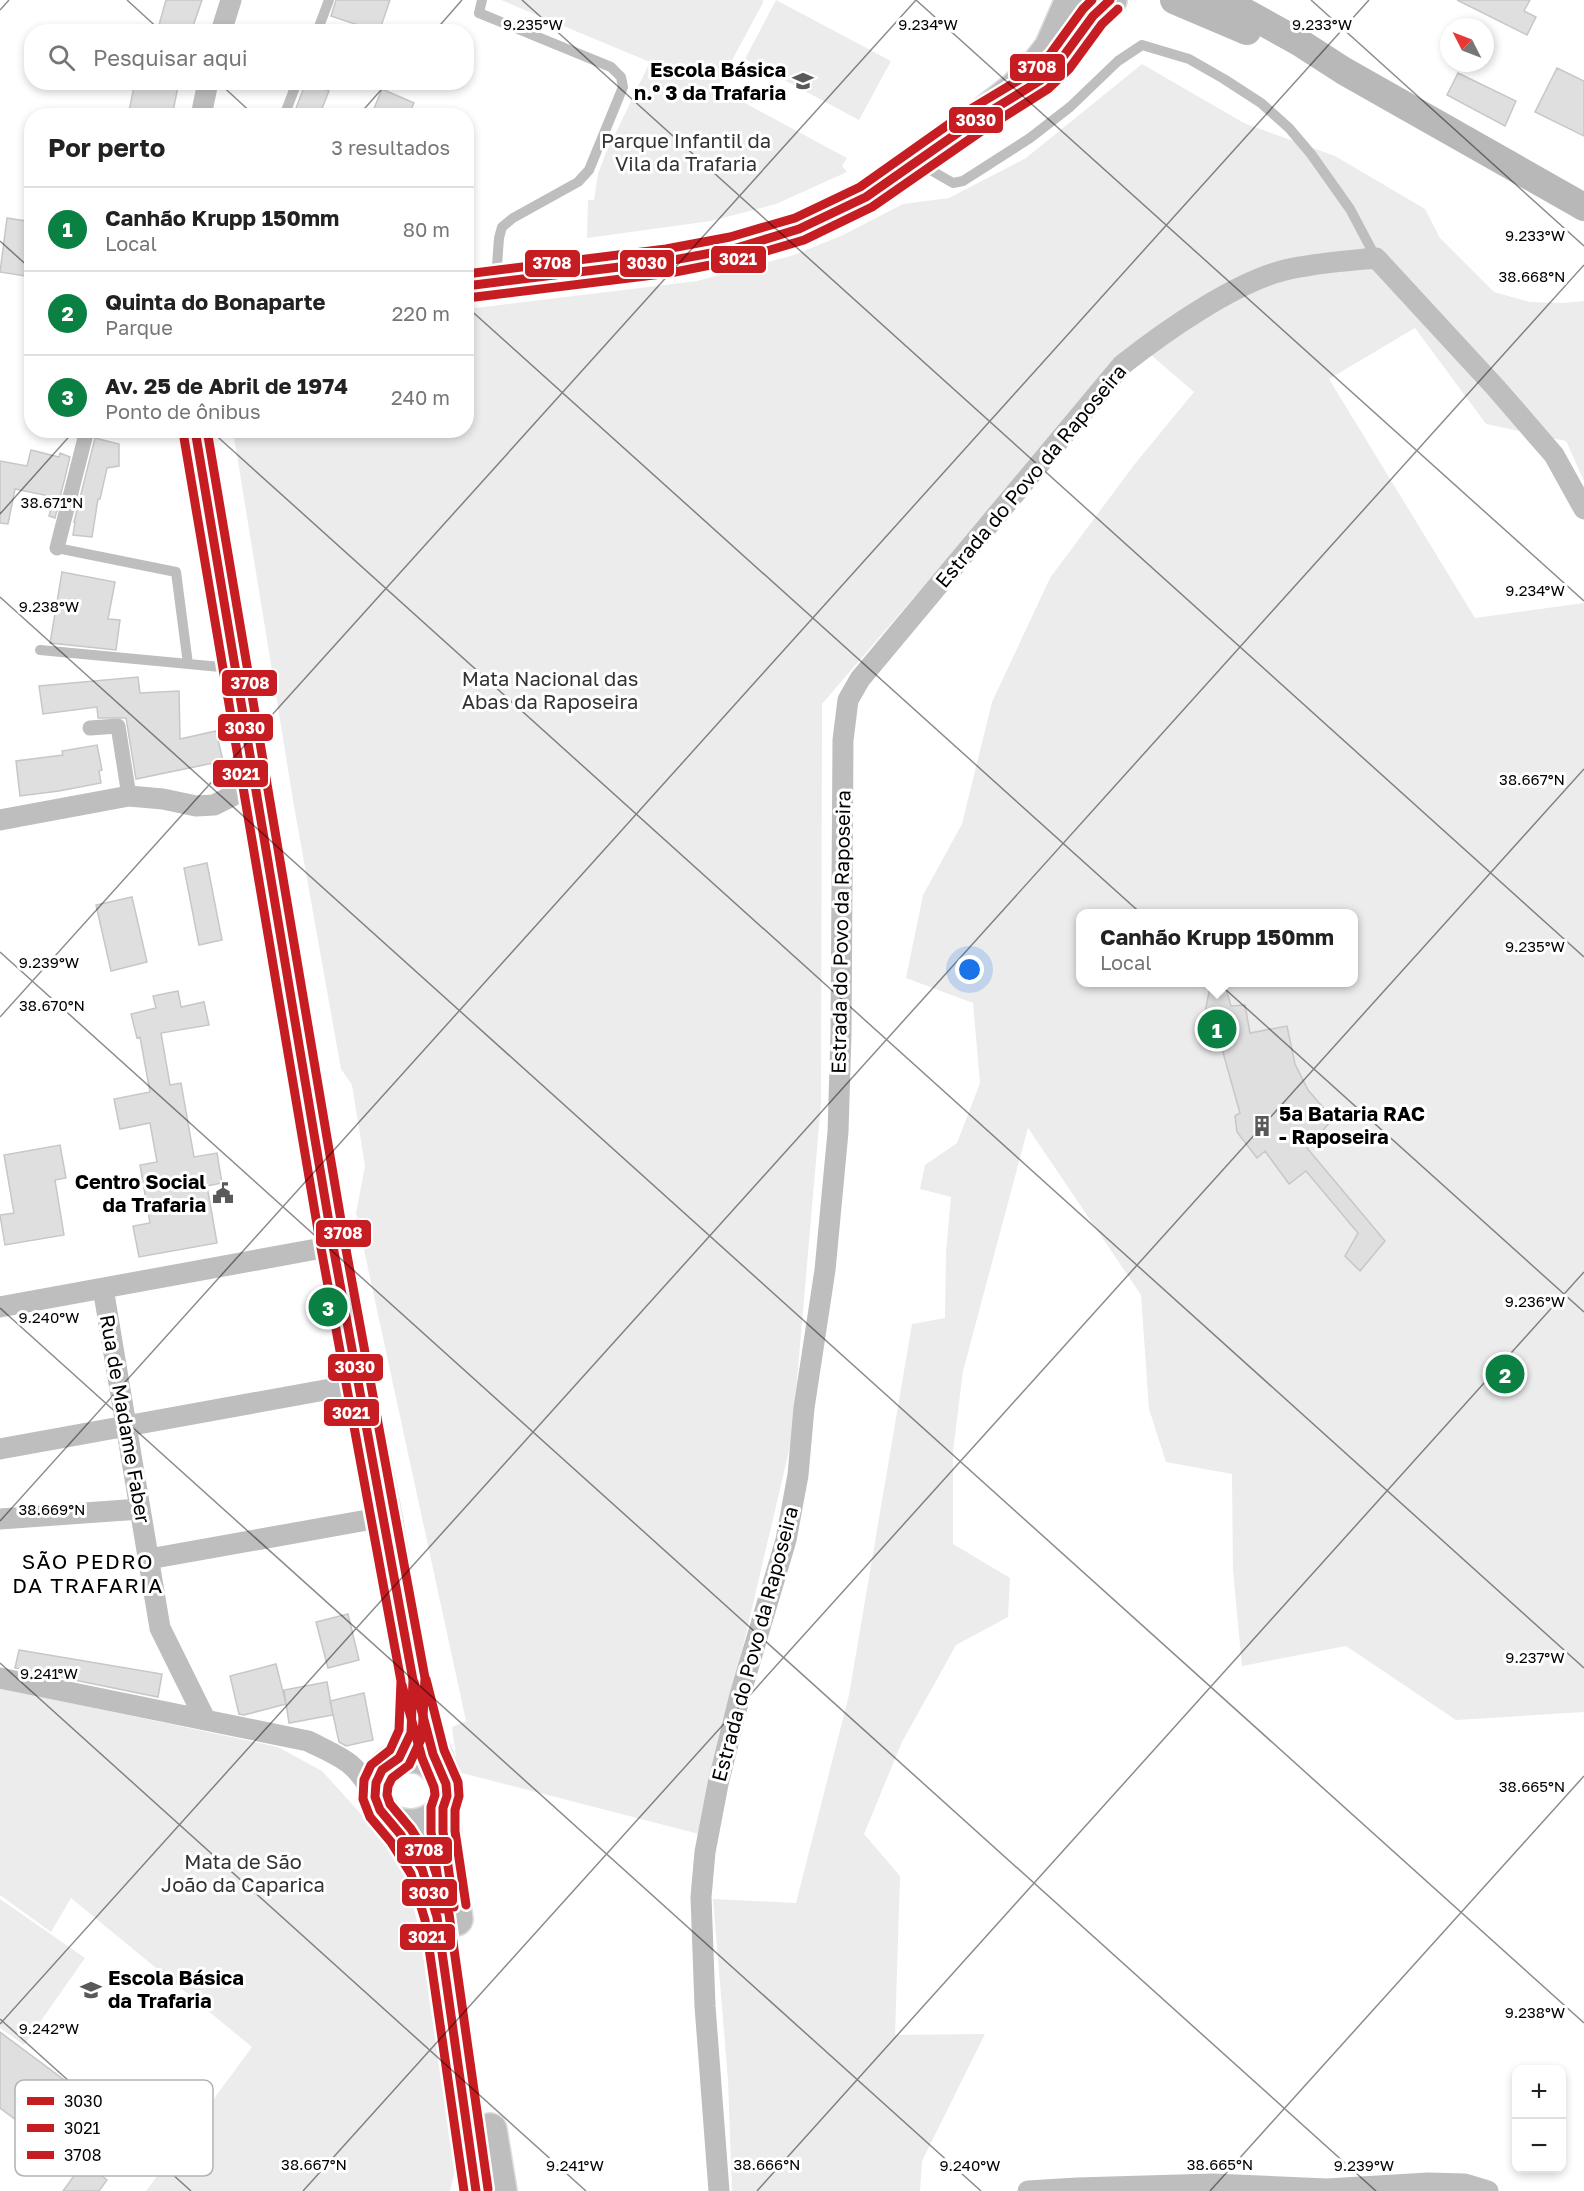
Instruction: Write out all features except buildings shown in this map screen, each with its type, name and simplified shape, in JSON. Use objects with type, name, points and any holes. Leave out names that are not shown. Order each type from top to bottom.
[{"type":"main road","points":[[481,284],[668,261],[733,249],[799,229],[866,197],[976,120],[1014,90],[1041,62],[1057,37],[1072,0]]},
{"type":"main road","points":[[976,120],[1041,80],[1060,61],[1093,16],[1110,0]]},
{"type":"main road","points":[[1174,0],[1344,71]]},
{"type":"main road","points":[[1223,0],[1584,207]]},
{"type":"main road","points":[[196,438],[358,1384],[413,1680],[434,1754],[446,1784],[447,1796],[443,1808],[435,1818],[419,1826],[400,1826],[382,1809]]},
{"type":"main road","points":[[413,1680],[411,1733],[396,1759],[382,1770],[376,1783],[382,1809],[413,1852],[422,1869],[437,1917],[481,2188]]},
{"type":"main road","points":[[396,1759],[411,1756],[423,1758],[434,1764],[441,1773]]},
{"type":"main road","points":[[443,1808],[481,2188]]},
{"type":"street","points":[[224,24],[231,0]]},
{"type":"street","points":[[203,108],[206,90]]},
{"type":"street","points":[[1376,258],[1496,388],[1554,455],[1584,508]]},
{"type":"street","name":"Estrada do Povo da Raposeira","points":[[719,2191],[707,2040],[701,1897],[705,1852],[718,1785],[740,1695],[786,1540],[798,1475],[804,1408],[825,1270],[838,1132],[843,740],[848,699],[860,679],[1122,364],[1213,302],[1251,282],[1284,270],[1376,258]]},
{"type":"street","points":[[57,548],[85,438]]},
{"type":"street","points":[[90,728],[118,726],[129,796]]},
{"type":"street","points":[[0,820],[129,796],[196,806],[214,805],[232,796],[253,778]]},
{"type":"street","points":[[0,1307],[333,1246]]},
{"type":"street","name":"Rua de Madame Faber","points":[[103,1288],[160,1628],[205,1719]]},
{"type":"street","points":[[0,1449],[358,1384]]},
{"type":"street","points":[[0,1519],[140,1509]]},
{"type":"street","points":[[149,1559],[384,1517]]},
{"type":"street","points":[[0,1678],[308,1741],[348,1761],[364,1777],[382,1809]]},
{"type":"street","points":[[348,1761],[396,1759]]},
{"type":"street","points":[[1028,2191],[1155,2188],[1213,2184],[1327,2189],[1428,2183],[1466,2184],[1488,2191]]},
{"type":"lane","points":[[320,24],[329,0]]},
{"type":"lane","points":[[481,284],[502,227],[513,218],[578,182],[589,170],[623,87],[621,77],[611,67],[478,13],[482,0]]},
{"type":"lane","points":[[916,162],[943,180],[953,183],[963,181],[1030,138],[1070,107],[1118,61],[1142,45],[1189,59],[1261,103],[1289,128],[1311,154],[1350,209],[1376,258]]},
{"type":"lane","points":[[287,108],[294,90]]},
{"type":"lane","points":[[57,548],[176,572],[188,664]]},
{"type":"lane","points":[[40,650],[235,668]]},
{"type":"green space","name":"Parque Infantil da Vila da Trafaria","points":[[501,0],[764,1],[717,88],[847,158],[842,166],[847,172],[776,204],[711,221],[587,238],[588,200],[594,200],[598,174],[605,155],[650,62]]},
{"type":"green space","points":[[776,0],[891,61],[859,120],[745,59]]},
{"type":"green space","name":"Mata Nacional das Abas da Raposeira","points":[[1142,64],[1244,123],[1335,156],[1425,209],[1440,238],[1494,292],[1530,302],[1584,301],[1584,481],[1566,441],[1486,424],[1415,328],[1329,379],[1475,618],[1584,603],[1584,1712],[1456,1720],[1346,1646],[1242,1666],[1233,1570],[1232,1474],[1166,1462],[1149,1409],[1141,1295],[1028,1128],[963,1371],[953,1451],[953,1544],[1010,1578],[1008,1617],[956,1645],[902,1742],[864,1834],[900,1876],[895,2035],[985,2034],[922,2161],[920,2191],[732,2191],[728,2080],[713,1899],[796,1903],[849,1695],[912,1324],[945,1318],[946,1253],[951,1197],[920,1189],[925,1165],[957,1143],[980,1083],[973,1003],[906,978],[923,895],[962,824],[992,702],[1050,578],[1134,465],[1194,392],[1143,348],[1133,343],[822,704],[821,1103],[792,1438],[699,1834],[458,1772],[452,1727],[466,1721],[356,1213],[365,1166],[352,1085],[341,1069],[294,806],[234,438],[474,438],[474,308],[697,281],[794,255],[843,235],[903,204],[949,198],[1026,158]]},
{"type":"green space","name":"Mata de São João da Caparica","points":[[0,1688],[278,1747],[322,1771],[371,1825],[403,1871],[418,1924],[456,2167],[450,2191],[146,2191],[157,2176],[213,2176],[213,2100],[252,2047],[71,1898],[51,1932],[0,1895]]},
{"type":"green space","points":[[0,1899],[85,1958],[24,2045],[0,2028]]},
{"type":"transit line","name":"3708","points":[[474,273],[666,249],[730,237],[795,218],[860,187],[969,110],[1034,71],[1092,0]]},
{"type":"transit line","name":"3030","points":[[474,285],[668,261],[733,249],[799,229],[866,197],[976,120],[1041,80],[1060,61],[1093,16],[1110,0]]},
{"type":"transit line","name":"3021","points":[[474,297],[670,273],[736,260],[804,240],[872,207],[983,130],[1048,89],[1069,69],[1102,24],[1118,9]]},
{"type":"transit line","name":"3021","points":[[184,438],[321,1248],[401,1681],[399,1730],[390,1750],[371,1765],[364,1780],[363,1799],[370,1817],[391,1842],[411,1874],[425,1920],[464,2191]]},
{"type":"transit line","name":"3030","points":[[196,438],[333,1246],[413,1680],[411,1733],[399,1758],[382,1770],[376,1783],[375,1797],[380,1810],[401,1835],[422,1869],[437,1917],[476,2191]]},
{"type":"transit line","name":"3708","points":[[208,438],[345,1244],[425,1678],[422,1737],[409,1765],[392,1778],[387,1795],[390,1804],[411,1829],[433,1864],[449,1914],[488,2189]]},
{"type":"transit line","name":"3708","points":[[426,1679],[444,1750],[458,1782],[459,1796],[455,1810],[455,1831],[466,1905]]},
{"type":"transit line","name":"3030","points":[[414,1682],[433,1754],[446,1784],[443,1832],[454,1907]]},
{"type":"transit line","name":"3021","points":[[402,1685],[422,1758],[434,1787],[431,1832],[442,1909]]},
{"type":"place","name":"Escola Básica n.º 3 da Trafaria","points":[[803,81]]},
{"type":"place","name":"Canhão Krupp 150mm","points":[[1217,1029]]},
{"type":"place","name":"5ª Bataria RAC - Raposeira","points":[[1262,1126]]},
{"type":"place","name":"Centro Social da Trafaria","points":[[223,1193]]},
{"type":"place","name":"Av. 25 de Abril de 1974","points":[[328,1307]]},
{"type":"place","name":"Quinta do Bonaparte","points":[[1505,1374]]},
{"type":"place","name":"Escola Básica da Trafaria","points":[[91,1990]]},
{"type":"district","name":"SÃO PEDRO DA TRAFARIA","points":[[88,1574]]}]
